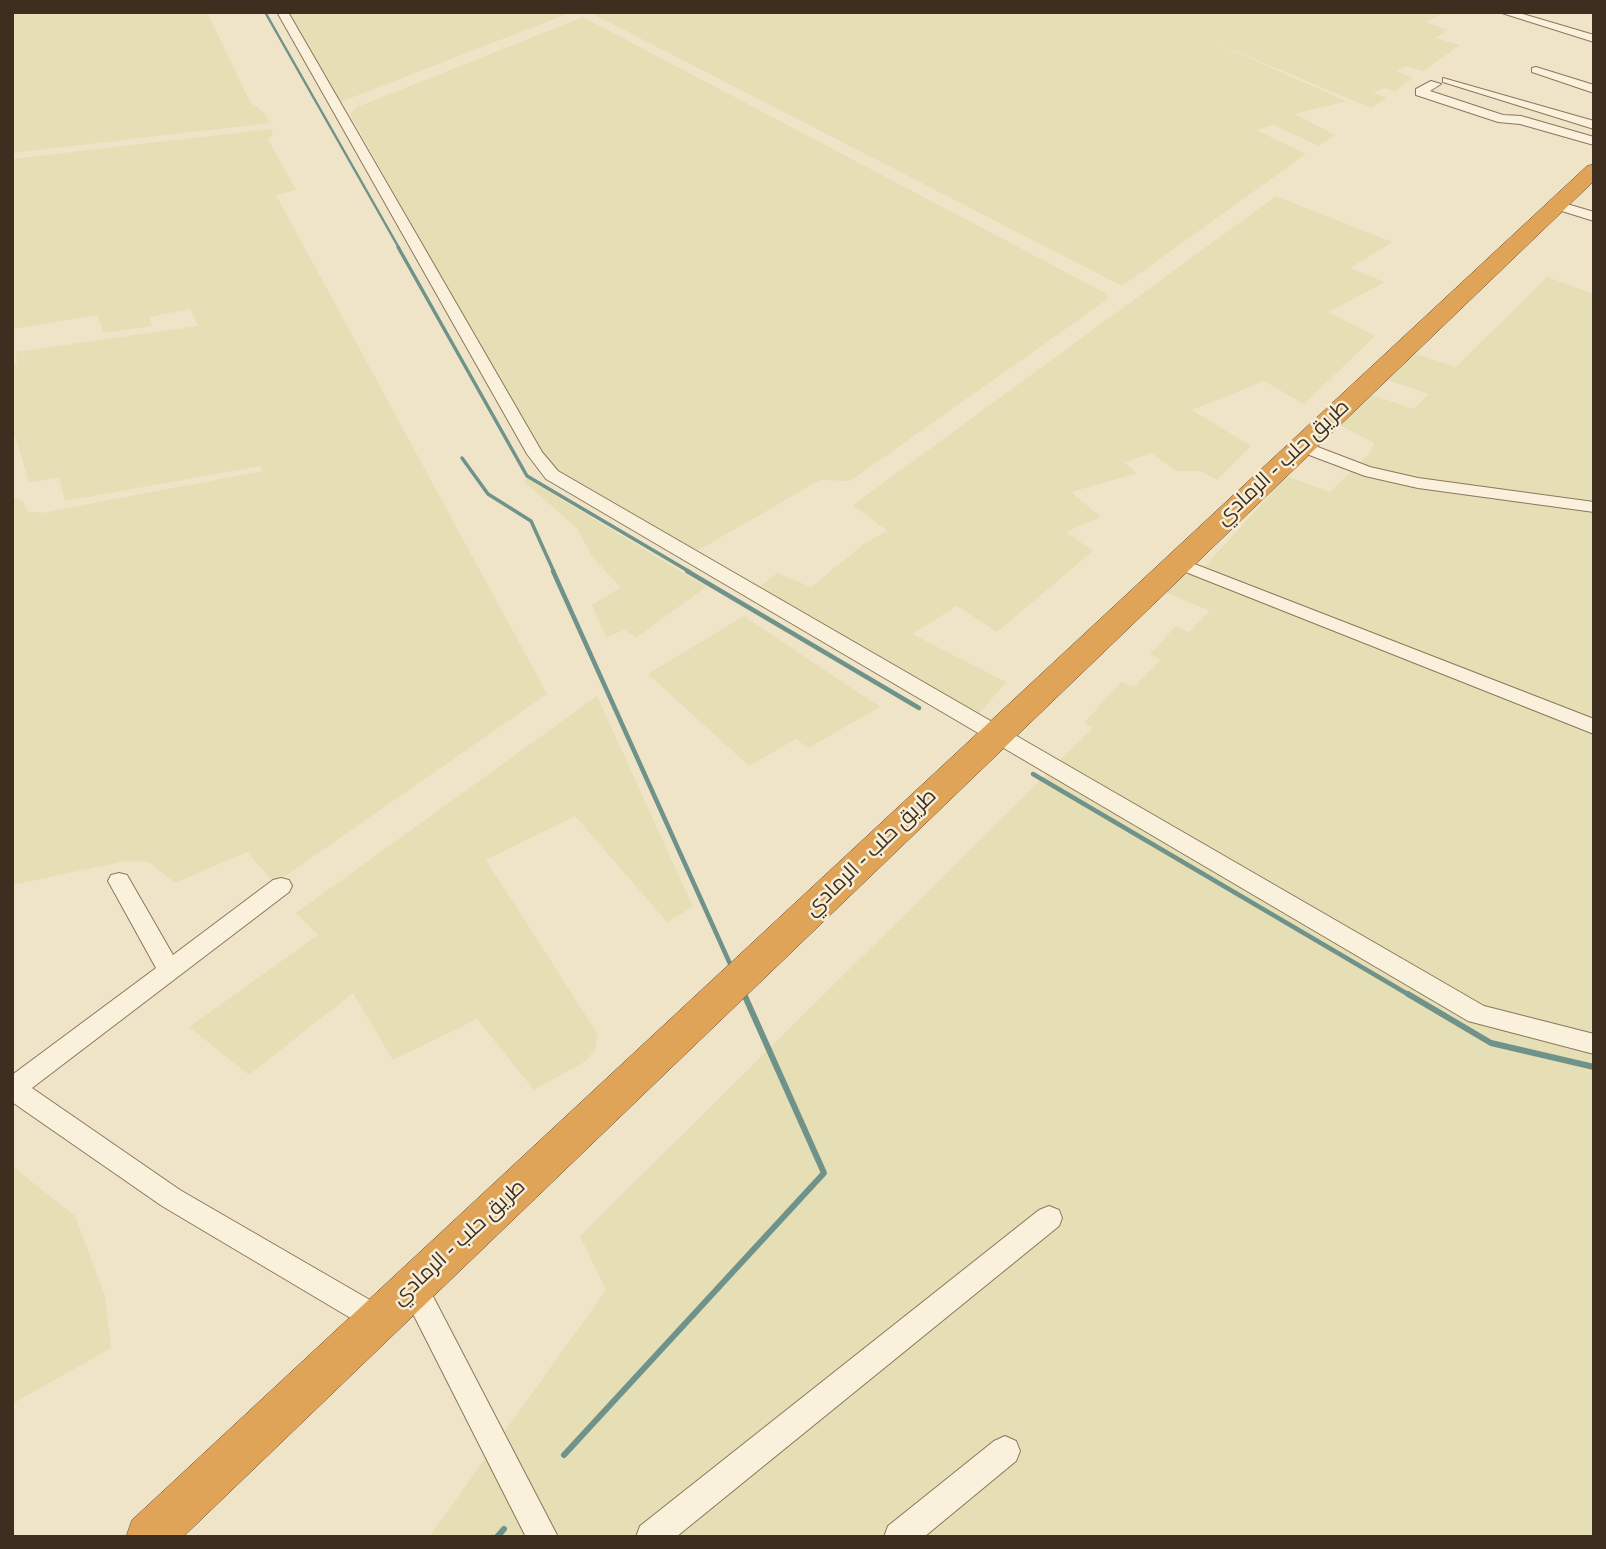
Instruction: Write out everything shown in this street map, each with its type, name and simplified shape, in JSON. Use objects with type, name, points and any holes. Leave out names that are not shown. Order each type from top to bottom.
[{"type":"highway","name":"طريق حلب - الرمادي","points":[[149,1537],[1594,170]]},
{"type":"street","points":[[282,12],[535,454],[547,470],[1477,1014],[1594,1044]]},
{"type":"street","points":[[1507,13],[1594,39]]},
{"type":"street","points":[[1536,70],[1594,89]]},
{"type":"street","points":[[1594,125],[1441,82],[1420,92],[1502,119],[1521,120],[1594,141]]},
{"type":"street","points":[[1557,205],[1594,217]]},
{"type":"street","points":[[1303,446],[1365,471],[1418,483],[1594,507]]},
{"type":"street","points":[[1179,563],[1594,727]]},
{"type":"street","points":[[119,881],[169,971]]},
{"type":"street","points":[[281,886],[12,1088],[171,1198],[379,1320]]},
{"type":"street","points":[[650,1537],[1049,1218]]},
{"type":"street","points":[[414,1287],[543,1537]]},
{"type":"street","points":[[899,1537],[1005,1451]]},
{"type":"shaded area","points":[[12,12],[207,12],[250,102],[265,113],[269,123],[12,153]]},
{"type":"shaded area","points":[[287,12],[572,12],[343,101],[337,101]]},
{"type":"shaded area","points":[[1446,12],[1426,22],[1448,30],[1435,38],[1460,45],[1423,71],[1406,66],[1396,71],[1413,78],[1395,91],[1384,88],[1373,93],[1387,98],[1371,108],[1202,37],[1346,101],[1295,114],[1335,135],[1319,146],[1274,125],[1256,130],[1306,154],[1122,286],[591,13]]},
{"type":"shaded area","points":[[583,17],[1107,294],[1108,299],[850,481],[820,480],[697,551],[558,472],[540,453],[350,114],[357,107]]},
{"type":"shaded area","points":[[271,129],[273,135],[267,138],[296,190],[276,195],[547,694],[275,883],[247,852],[175,883],[149,862],[126,861],[12,885],[12,497],[23,501],[27,511],[41,513],[263,471],[260,466],[65,501],[59,477],[29,483],[16,438],[12,439],[12,365],[17,364],[16,352],[198,326],[190,309],[149,317],[152,326],[104,333],[97,315],[12,329],[12,159]]},
{"type":"shaded area","points":[[1276,196],[1392,242],[1350,268],[1385,282],[1328,312],[1375,336],[1304,404],[1264,381],[1192,410],[1251,446],[1217,480],[1201,471],[1176,471],[1151,453],[1125,463],[1137,473],[1071,492],[1101,517],[1066,532],[1093,551],[997,632],[957,606],[912,634],[1006,682],[979,714],[759,588],[777,573],[811,587],[864,544],[887,531],[853,505]]},
{"type":"shaded area","points":[[1547,277],[1594,294],[1594,1537],[429,1537],[606,1290],[580,1236],[1093,728],[1084,723],[1121,682],[1134,687],[1161,660],[1150,654],[1176,626],[1189,632],[1210,611],[1160,590],[1175,574],[1197,575],[1287,476],[1330,492],[1369,454],[1374,443],[1334,422],[1366,393],[1414,409],[1428,394],[1382,378],[1409,352],[1456,367]]},
{"type":"shaded area","points":[[528,479],[706,587],[636,638],[625,630],[606,637],[592,605],[621,587],[593,558],[577,528],[523,481]]},
{"type":"shaded area","points":[[744,616],[880,707],[808,748],[796,739],[749,766],[648,674]]},
{"type":"shaded area","points":[[597,696],[693,907],[667,922],[575,816],[486,860],[597,1033],[596,1048],[586,1061],[534,1090],[477,1019],[393,1060],[353,993],[249,1075],[189,1027],[318,935],[296,913]]},
{"type":"shaded area","points":[[12,1166],[75,1216],[105,1296],[111,1348],[12,1404]]},
{"type":"waterway","points":[[265,12],[399,248]]},
{"type":"waterway","points":[[398,247],[527,476],[690,572]]},
{"type":"waterway","points":[[462,458],[488,494],[531,521],[554,572]]},
{"type":"waterway","points":[[553,571],[731,966]]},
{"type":"waterway","points":[[687,571],[919,708]]},
{"type":"waterway","points":[[1033,774],[1411,996]]},
{"type":"waterway","points":[[564,1455],[824,1173],[744,994]]},
{"type":"waterway","points":[[1408,994],[1491,1043],[1594,1067]]},
{"type":"waterway","points":[[497,1537],[504,1529]]}]
